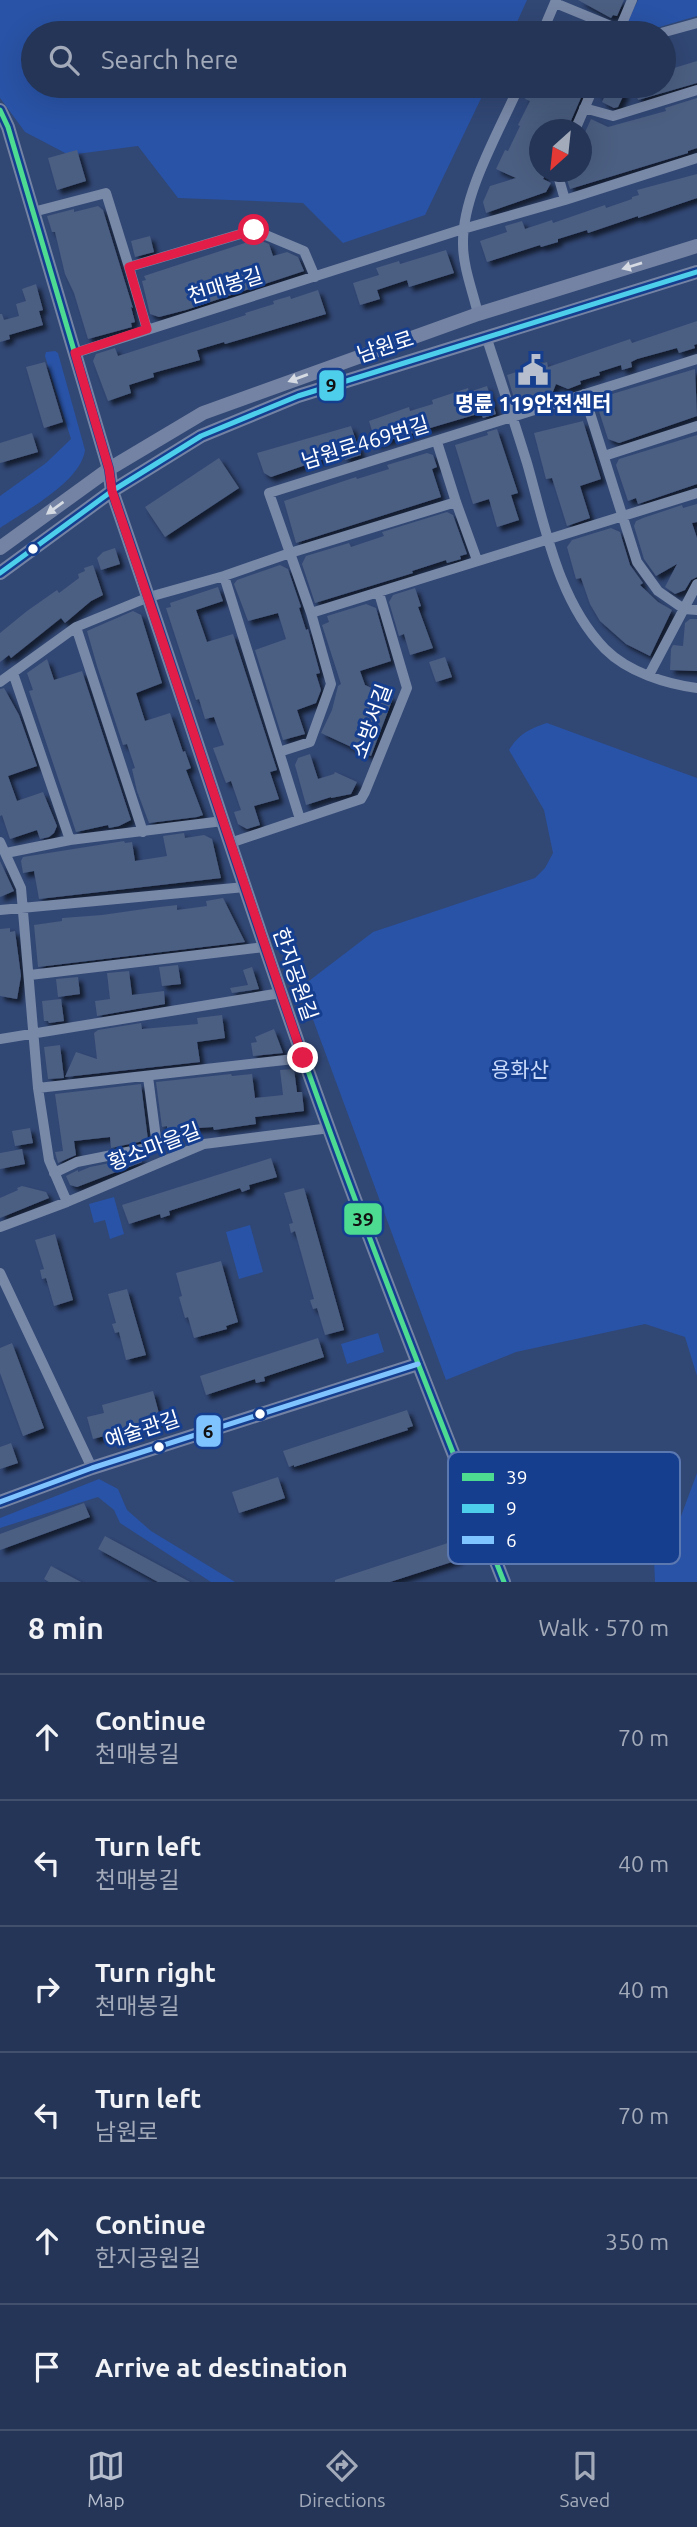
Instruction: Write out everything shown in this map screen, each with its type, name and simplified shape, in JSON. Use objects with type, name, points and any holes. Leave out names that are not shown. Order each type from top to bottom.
[{"type":"street","points":[[625,21],[632,0]]},
{"type":"street","points":[[547,21],[556,1],[599,21]]},
{"type":"street","points":[[676,29],[697,23]]},
{"type":"street","points":[[676,97],[697,90]]},
{"type":"street","points":[[514,98],[470,198],[463,229],[463,248],[478,314],[572,603],[606,650],[629,666],[678,686],[697,688]]},
{"type":"street","points":[[580,119],[589,98]]},
{"type":"street","points":[[584,108],[613,117],[672,98]]},
{"type":"street","points":[[0,110],[8,127],[109,469]]},
{"type":"street","name":"천매봉길","points":[[75,353],[463,229],[697,158]]},
{"type":"street","points":[[560,182],[565,200]]},
{"type":"street","points":[[33,212],[106,193],[147,329]]},
{"type":"street","name":"천매봉길","points":[[129,267],[254,230],[304,251],[315,277]]},
{"type":"street","name":"남원로","points":[[0,548],[109,469],[204,412],[478,314],[697,246]]},
{"type":"street","name":"남원로","points":[[0,573],[112,491],[213,431],[298,396],[697,272]]},
{"type":"street","name":"남원로469번길","points":[[290,553],[269,493],[697,359]]},
{"type":"street","points":[[584,394],[637,562],[658,591],[684,609],[697,610]]},
{"type":"street","points":[[604,456],[697,426]]},
{"type":"street","points":[[437,442],[477,560]]},
{"type":"street","name":"한지공원길","points":[[109,469],[112,491],[264,947],[303,1058],[453,1452]]},
{"type":"street","points":[[311,614],[697,492]]},
{"type":"street","points":[[0,682],[76,627],[149,597],[224,576],[456,502]]},
{"type":"street","points":[[279,752],[310,742],[331,684],[290,553]]},
{"type":"street","points":[[224,576],[300,819]]},
{"type":"street","points":[[649,675],[697,584]]},
{"type":"street","name":"소방서길","points":[[230,843],[360,799],[407,688],[379,593]]},
{"type":"street","points":[[76,627],[143,832]]},
{"type":"street","points":[[13,673],[70,840]]},
{"type":"street","points":[[6,853],[70,840],[223,821]]},
{"type":"street","points":[[0,842],[21,888],[38,1088],[49,1160],[67,1202]]},
{"type":"street","points":[[0,910],[245,887]]},
{"type":"street","points":[[30,975],[264,947]]},
{"type":"street","points":[[0,1039],[281,993]]},
{"type":"street","points":[[38,1088],[303,1058]]},
{"type":"street","name":"황소마을길","points":[[54,1173],[77,1162],[157,1146],[148,1077]]},
{"type":"street","name":"황소마을길","points":[[0,1227],[204,1144],[330,1129]]},
{"type":"street","points":[[0,1273],[92,1468]]},
{"type":"street","name":"예술관길","points":[[0,1502],[92,1468],[418,1364]]},
{"type":"street","name":"한지공원길","points":[[497,1564],[504,1582]]},
{"type":"green space","points":[[0,0],[527,0],[517,21],[21,21],[21,98],[481,98],[425,215],[343,243],[303,203],[178,198],[138,146],[69,155],[25,132],[0,98]]},
{"type":"green space","points":[[638,0],[697,0],[697,16],[676,22],[628,21]]},
{"type":"green space","points":[[46,352],[58,353],[85,450],[74,473],[63,484],[0,528],[0,496],[46,463],[71,439],[45,356]]},
{"type":"green space","name":"용화산","points":[[547,723],[697,778],[697,1376],[685,1337],[645,1324],[516,1352],[446,1380],[301,987],[373,932],[535,878],[545,868],[553,853],[544,810],[509,750],[525,733]]},
{"type":"green space","points":[[114,1197],[124,1234],[110,1239],[105,1220],[94,1223],[89,1204]]},
{"type":"green space","points":[[250,1225],[263,1272],[239,1279],[226,1232]]},
{"type":"green space","points":[[378,1333],[384,1352],[347,1364],[341,1344]]},
{"type":"green space","points":[[697,1473],[697,1582],[655,1582],[654,1564],[680,1564],[680,1519]]},
{"type":"green space","points":[[99,1479],[118,1489],[127,1510],[151,1531],[235,1582],[211,1582],[120,1523],[114,1510],[98,1497],[0,1528],[0,1518]]},
{"type":"building","points":[[578,0],[624,0],[617,16],[613,15],[611,18]]},
{"type":"building","points":[[697,61],[697,83],[676,89],[676,67]]},
{"type":"building","points":[[525,98],[581,98],[572,119],[529,119],[529,182],[551,183],[546,192],[486,213],[483,202],[490,186],[516,178],[496,169],[505,150],[508,151],[530,101]]},
{"type":"building","points":[[604,98],[622,98],[618,107],[614,108],[602,102]]},
{"type":"building","points":[[697,98],[697,148],[688,153],[570,189],[568,182],[592,182],[592,119],[608,127],[666,111],[665,108]]},
{"type":"building","points":[[77,150],[86,181],[57,190],[48,158]]},
{"type":"building","points":[[697,174],[697,198],[487,262],[480,241],[507,232],[505,226],[522,221],[525,229],[552,220],[553,223],[605,205],[606,208],[632,199],[639,195],[637,190]]},
{"type":"building","points":[[98,206],[103,210],[135,322],[131,323],[132,327],[88,339],[74,293],[65,274],[55,232],[52,232],[47,216]]},
{"type":"building","points":[[150,236],[154,252],[135,257],[131,241]]},
{"type":"building","points":[[257,239],[269,244],[273,256],[287,252],[298,257],[304,271],[186,310],[159,317],[150,314],[142,281],[146,280],[144,276]]},
{"type":"building","points":[[446,250],[454,273],[409,287],[407,280],[377,290],[380,299],[360,305],[353,283],[379,275],[376,268],[399,261],[400,264]]},
{"type":"building","points":[[36,284],[43,310],[39,311],[43,325],[9,335],[10,339],[0,342],[0,314],[4,320],[19,316],[16,304],[26,301],[22,289]]},
{"type":"building","points":[[318,290],[326,314],[197,350],[200,360],[153,373],[154,377],[129,385],[131,393],[108,401],[93,361],[96,354],[115,348],[118,356],[246,315],[245,313],[274,304],[273,301],[290,296],[291,299]]},
{"type":"building","points":[[697,321],[695,348],[679,353],[677,348],[637,359],[631,362],[632,367],[622,370],[621,365],[599,372],[600,375],[580,381],[581,384],[568,389],[556,384],[552,394],[516,405],[507,375],[547,362],[548,367],[630,339],[632,343]]},
{"type":"building","points":[[45,362],[63,422],[44,428],[26,367]]},
{"type":"building","points":[[695,369],[697,416],[619,443],[608,439],[597,405],[602,397]]},
{"type":"building","points":[[487,386],[496,414],[483,418],[481,413],[376,444],[369,421],[409,407],[410,411],[433,404],[432,400],[468,388],[469,392]]},
{"type":"building","points":[[583,421],[601,479],[580,486],[590,518],[567,526],[552,478],[546,479],[534,433]]},
{"type":"building","points":[[351,426],[361,455],[345,460],[343,452],[271,477],[264,473],[257,453]]},
{"type":"building","points":[[497,429],[518,493],[511,495],[519,520],[497,527],[489,499],[473,504],[455,445],[488,435],[487,432]]},
{"type":"building","points":[[32,433],[38,452],[0,463],[0,443]]},
{"type":"building","points":[[697,435],[697,484],[638,504],[636,498],[628,501],[616,465],[619,459]]},
{"type":"building","points":[[427,453],[433,455],[437,467],[432,469],[441,497],[296,543],[284,501],[389,469],[387,465]]},
{"type":"building","points":[[219,458],[239,488],[165,537],[145,507]]},
{"type":"building","points":[[697,504],[697,522],[692,523],[697,538],[697,577],[691,580],[685,590],[675,594],[665,587],[677,564],[656,576],[644,559],[634,526],[636,521],[643,518],[682,505],[683,508]]},
{"type":"building","points":[[447,512],[453,515],[467,554],[460,556],[461,559],[447,563],[446,560],[315,603],[302,564],[306,556],[349,543],[351,547],[384,536],[382,532]]},
{"type":"building","points":[[611,528],[620,532],[630,565],[643,583],[640,585],[658,602],[672,610],[650,656],[626,644],[600,621],[590,604],[581,578],[576,579],[567,547],[572,540]]},
{"type":"building","points":[[115,548],[120,564],[101,570],[97,558],[103,552]]},
{"type":"building","points":[[93,565],[103,595],[91,601],[65,623],[61,618],[11,658],[9,655],[0,662],[0,633],[57,590],[59,593],[79,578],[78,574],[85,571],[84,568]]},
{"type":"building","points":[[280,565],[288,569],[301,607],[299,608],[306,630],[308,629],[320,673],[316,674],[321,690],[316,703],[297,710],[305,734],[283,740],[255,650],[286,639],[278,613],[248,621],[234,584],[237,580]]},
{"type":"building","points":[[218,587],[223,601],[196,610],[207,642],[233,634],[277,770],[270,772],[279,799],[254,806],[260,825],[247,829],[238,824],[234,812],[241,810],[231,781],[226,783],[213,748],[224,745],[214,717],[205,719],[199,699],[196,700],[166,608],[171,607],[170,603]]},
{"type":"building","points":[[415,588],[421,606],[418,607],[433,648],[410,655],[404,634],[399,636],[389,602],[393,595]]},
{"type":"building","points":[[366,604],[376,608],[391,661],[360,671],[365,685],[393,698],[371,756],[321,733],[341,684],[322,625],[329,622],[327,616]]},
{"type":"building","points":[[133,611],[141,615],[162,683],[136,693],[145,721],[170,713],[191,768],[186,770],[203,815],[197,817],[149,823],[137,791],[132,769],[135,768],[127,744],[123,745],[97,666],[87,631]]},
{"type":"building","points":[[690,619],[697,619],[697,671],[670,670],[671,649],[673,645],[683,646],[685,623]]},
{"type":"building","points":[[445,657],[452,677],[436,682],[429,662]]},
{"type":"building","points":[[47,659],[54,680],[82,671],[131,820],[119,826],[109,828],[108,825],[76,832],[29,691],[33,690],[27,673]]},
{"type":"building","points":[[4,688],[19,715],[37,766],[8,776],[17,801],[43,792],[57,826],[49,837],[40,839],[37,830],[10,839],[2,815],[0,816],[0,689]]},
{"type":"building","points":[[310,754],[318,779],[335,772],[357,782],[351,794],[306,805],[295,765],[298,758]]},
{"type":"building","points":[[184,833],[185,838],[204,835],[212,839],[221,878],[39,899],[34,871],[23,873],[23,857],[124,841],[132,842],[135,861],[167,856],[163,836]]},
{"type":"building","points":[[0,861],[14,891],[0,897]]},
{"type":"building","points":[[223,898],[245,942],[38,967],[34,925],[62,921],[62,918],[177,905],[177,910],[207,906],[206,901]]},
{"type":"building","points":[[10,928],[10,932],[15,931],[21,976],[17,999],[0,996],[0,929]]},
{"type":"building","points":[[178,965],[181,984],[162,986],[159,967]]},
{"type":"building","points":[[252,967],[259,989],[232,993],[230,988],[248,985],[243,970]]},
{"type":"building","points":[[129,971],[132,995],[164,991],[165,1004],[97,1016],[95,1001],[110,999],[107,973]]},
{"type":"building","points":[[78,977],[80,994],[58,997],[56,979]]},
{"type":"building","points":[[61,999],[64,1021],[44,1021],[42,1001]]},
{"type":"building","points":[[222,1015],[225,1038],[197,1042],[200,1062],[65,1077],[76,1052],[97,1059],[94,1033],[98,1030],[141,1023],[142,1029],[198,1024],[197,1018]]},
{"type":"building","points":[[274,1029],[283,1053],[253,1056],[251,1043],[257,1042],[255,1037]]},
{"type":"building","points":[[60,1045],[64,1078],[48,1079],[44,1047]]},
{"type":"building","points":[[294,1069],[297,1092],[302,1092],[304,1111],[255,1117],[256,1124],[214,1130],[213,1127],[167,1130],[167,1126],[162,1127],[156,1082],[252,1074],[255,1098],[283,1095],[280,1070]]},
{"type":"building","points":[[141,1084],[148,1140],[111,1148],[110,1137],[74,1141],[76,1155],[58,1163],[55,1152],[63,1151],[55,1094]]},
{"type":"building","points":[[30,1128],[33,1143],[15,1146],[12,1131]]},
{"type":"building","points":[[22,1149],[25,1164],[0,1169],[0,1153]]},
{"type":"building","points":[[140,1157],[142,1162],[77,1187],[70,1185],[66,1176],[78,1170]]},
{"type":"building","points":[[271,1158],[277,1177],[249,1185],[250,1189],[242,1192],[240,1188],[169,1211],[170,1215],[161,1218],[160,1214],[129,1224],[122,1205]]},
{"type":"building","points":[[22,1186],[46,1192],[49,1198],[0,1218],[0,1198]]},
{"type":"building","points":[[304,1188],[344,1330],[325,1335],[317,1308],[313,1309],[310,1300],[314,1299],[295,1231],[291,1233],[289,1224],[293,1223],[284,1193]]},
{"type":"building","points":[[55,1234],[73,1300],[54,1306],[46,1278],[42,1279],[40,1270],[44,1269],[35,1240]]},
{"type":"building","points":[[221,1261],[238,1322],[226,1326],[227,1329],[194,1338],[179,1297],[182,1296],[176,1273]]},
{"type":"building","points":[[127,1289],[146,1355],[126,1360],[119,1332],[115,1333],[112,1324],[116,1323],[108,1294]]},
{"type":"building","points":[[318,1338],[324,1357],[264,1377],[265,1381],[256,1383],[255,1379],[206,1395],[200,1376]]},
{"type":"building","points":[[12,1343],[44,1428],[23,1436],[0,1373],[0,1348]]},
{"type":"building","points":[[153,1391],[161,1421],[93,1439],[87,1417],[104,1413],[102,1405]]},
{"type":"building","points":[[407,1410],[413,1426],[407,1428],[408,1430],[289,1467],[283,1451]]},
{"type":"building","points":[[11,1443],[18,1463],[0,1469],[0,1447]]},
{"type":"building","points":[[278,1477],[285,1498],[239,1513],[232,1492]]},
{"type":"building","points":[[84,1503],[90,1517],[0,1550],[0,1534]]},
{"type":"building","points":[[105,1536],[190,1582],[158,1582],[98,1549]]},
{"type":"building","points":[[448,1543],[448,1563],[390,1582],[335,1580]]},
{"type":"building","points":[[51,1566],[81,1582],[49,1582],[44,1579]]},
{"type":"transit line","name":"39","points":[[0,110],[8,127],[109,469],[112,491],[278,984],[375,1253],[453,1452]]},
{"type":"transit line","name":"9","points":[[0,573],[112,491],[201,436],[298,396],[697,272]]},
{"type":"transit line","name":"6","points":[[0,1502],[92,1468],[418,1364]]},
{"type":"transit line","name":"39","points":[[497,1564],[504,1582]]},
{"type":"place","name":"명륜 119안전센터","points":[[533,370]]},
{"type":"route","points":[[254,230],[129,267],[147,329],[75,353],[109,469],[112,491],[303,1058]]}]
